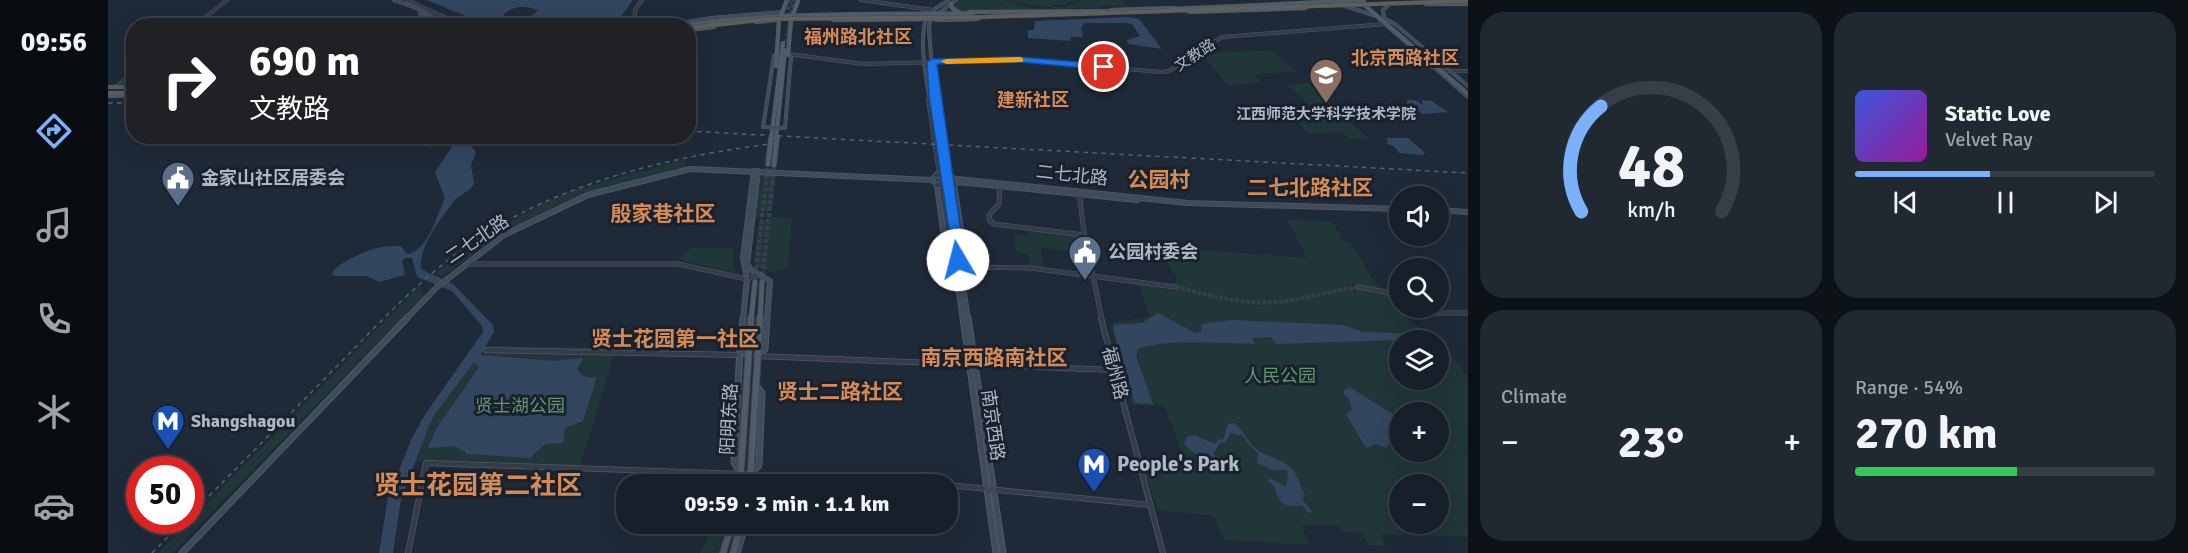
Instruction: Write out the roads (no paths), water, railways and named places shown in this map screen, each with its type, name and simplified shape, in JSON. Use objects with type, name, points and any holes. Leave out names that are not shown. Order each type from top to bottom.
[{"type":"highway","points":[[696,27],[797,16],[982,15],[1425,2]]},
{"type":"highway","points":[[696,27],[768,19],[1468,2]]},
{"type":"main road","points":[[388,0],[427,18]]},
{"type":"main road","points":[[394,0],[414,7],[434,18]]},
{"type":"main road","points":[[777,101],[774,82],[782,16],[787,0]]},
{"type":"main road","points":[[696,27],[794,14],[929,14],[956,0]]},
{"type":"main road","points":[[1170,10],[1362,0],[1468,94]]},
{"type":"main road","points":[[774,165],[777,101],[788,54],[791,20],[798,1]]},
{"type":"main road","points":[[950,2],[952,9],[965,14]]},
{"type":"main road","points":[[1170,10],[1216,12],[1468,2]]},
{"type":"main road","points":[[825,19],[903,21],[965,14],[1282,4]]},
{"type":"main road","points":[[1389,5],[1382,12],[1385,24],[1433,67],[1468,94]]},
{"type":"main road","points":[[1345,6],[1363,10],[1395,24],[1468,86]]},
{"type":"main road","points":[[696,23],[727,18],[770,16],[782,16],[791,20],[928,20],[1312,8]]},
{"type":"main road","points":[[934,12],[965,14],[1117,11]]},
{"type":"main road","points":[[934,12],[928,20],[928,31],[935,87],[934,96],[957,266]]},
{"type":"main road","points":[[929,14],[924,63],[957,266]]},
{"type":"main road","points":[[696,24],[770,16]]},
{"type":"main road","points":[[696,21],[782,16]]},
{"type":"main road","points":[[1385,24],[1468,94]]},
{"type":"main road","points":[[768,164],[784,43]]},
{"type":"main road","points":[[778,52],[774,56],[764,127],[785,128],[791,57],[788,54]]},
{"type":"main road","points":[[108,92],[115,87],[126,89]]},
{"type":"main road","points":[[108,92],[126,91]]},
{"type":"main road","name":"二七北路","points":[[182,553],[436,288],[504,235],[588,195],[690,169],[932,180]]},
{"type":"main road","points":[[742,474],[734,463],[739,352],[747,279],[743,258],[756,171]]},
{"type":"main road","name":"阳明东路","points":[[756,171],[747,264],[751,270],[770,280],[765,349],[757,356]]},
{"type":"main road","points":[[936,176],[932,180],[937,185],[947,261],[957,266]]},
{"type":"main road","points":[[951,176],[956,182],[966,261],[957,266]]},
{"type":"main road","name":"二七北路","points":[[956,182],[1187,205],[1389,210]]},
{"type":"main road","name":"二七北路","points":[[956,182],[1079,193]]},
{"type":"main road","points":[[1449,212],[1468,213]]},
{"type":"main road","name":"南京西路","points":[[957,266],[990,488],[996,553]]},
{"type":"main road","name":"阳明东路","points":[[742,474],[747,355],[754,282]]},
{"type":"main road","name":"阳明东路","points":[[751,474],[762,282]]},
{"type":"main road","points":[[739,352],[747,355]]},
{"type":"main road","name":"南京西路","points":[[990,488],[1003,553]]},
{"type":"main road","points":[[723,553],[729,534]]},
{"type":"main road","points":[[733,553],[738,534]]},
{"type":"main road","points":[[737,553],[743,534]]},
{"type":"street","points":[[204,18],[227,0]]},
{"type":"street","points":[[408,0],[447,18]]},
{"type":"street","points":[[634,18],[635,10],[642,0]]},
{"type":"street","points":[[861,0],[934,12]]},
{"type":"street","name":"文教路","points":[[788,54],[864,64],[1020,60],[1169,71],[1222,37],[1385,24]]},
{"type":"street","points":[[1416,52],[1402,52],[1418,67],[1433,67]]},
{"type":"street","points":[[1444,71],[1468,71]]},
{"type":"street","points":[[115,87],[126,78]]},
{"type":"street","points":[[936,176],[951,176]]},
{"type":"street","name":"二七北路","points":[[937,185],[956,182]]},
{"type":"street","points":[[1000,185],[999,204],[989,215],[990,221],[994,224],[1084,234]]},
{"type":"street","name":"福州路","points":[[1079,193],[1092,276],[1114,370],[1163,553]]},
{"type":"street","points":[[466,263],[679,263],[741,276],[745,272]]},
{"type":"street","points":[[466,263],[678,264],[747,279],[758,274]]},
{"type":"street","points":[[957,266],[1030,268],[1176,287]]},
{"type":"street","points":[[1359,287],[1389,294]]},
{"type":"street","points":[[1449,313],[1468,313]]},
{"type":"street","points":[[486,350],[739,352]]},
{"type":"street","points":[[757,356],[1114,370]]},
{"type":"street","points":[[408,553],[426,463],[742,474]]},
{"type":"street","points":[[958,486],[1150,505]]},
{"type":"water","points":[[427,0],[633,0],[620,18],[529,18],[538,10],[521,7],[504,14],[504,18],[470,18]]},
{"type":"water","points":[[1128,17],[1139,19],[1162,49],[1128,44],[1127,40],[1140,36],[1132,24],[1127,23],[1085,23],[1081,27],[1083,37],[1071,37],[1070,41],[1028,38],[1028,30],[1034,30],[1035,21]]},
{"type":"water","points":[[1407,100],[1415,100],[1423,105],[1422,100],[1432,101],[1448,112],[1423,114],[1407,104]]},
{"type":"water","points":[[1386,138],[1408,138],[1425,153],[1422,155],[1399,153],[1395,147],[1386,143],[1388,142]]},
{"type":"water","name":"贤士湖公园","points":[[451,144],[470,144],[476,152],[471,165],[474,184],[455,200],[438,224],[427,242],[421,260],[421,269],[453,284],[493,325],[494,332],[480,355],[555,361],[583,358],[577,369],[579,372],[586,377],[597,377],[583,421],[565,428],[563,443],[545,444],[530,458],[467,454],[463,450],[449,446],[428,448],[436,429],[479,367],[474,362],[433,417],[427,431],[401,499],[393,553],[379,553],[388,497],[412,438],[426,413],[483,332],[482,326],[452,291],[417,277],[412,258],[405,258],[402,261],[405,275],[379,282],[367,276],[334,276],[332,273],[345,262],[372,249],[401,246],[409,254],[423,244],[432,230],[445,198],[435,172],[453,145]]},
{"type":"water","points":[[1158,313],[1195,333],[1201,332],[1202,324],[1231,320],[1343,325],[1363,332],[1389,333],[1389,340],[1276,344],[1271,337],[1252,338],[1255,344],[1195,342],[1138,349],[1136,356],[1153,404],[1135,403],[1113,325],[1142,323]]},
{"type":"water","points":[[1346,385],[1389,412],[1389,445],[1385,448],[1376,444],[1366,448],[1346,414],[1352,410],[1349,399],[1343,394],[1344,390],[1349,388]]},
{"type":"water","points":[[1234,423],[1262,453],[1291,468],[1305,495],[1302,499],[1312,512],[1308,513],[1302,505],[1289,506],[1280,501],[1274,487],[1267,480],[1272,479],[1286,487],[1288,473],[1286,470],[1273,470],[1257,463],[1258,453],[1243,436],[1231,433],[1225,443],[1220,443],[1214,452],[1215,457],[1195,454],[1184,444],[1187,437],[1194,435],[1215,444],[1219,439],[1223,440],[1228,424]]},
{"type":"tunnel","points":[[787,16],[790,0]]},
{"type":"tunnel","points":[[786,43],[794,0]]},
{"type":"tunnel","points":[[755,282],[768,164]]},
{"type":"tunnel","points":[[762,282],[774,165]]},
{"type":"tunnel","points":[[1176,287],[1226,299],[1264,303],[1359,287]]},
{"type":"railway","points":[[108,103],[126,103]]},
{"type":"railway","points":[[696,131],[1468,173]]},
{"type":"railway","points":[[204,501],[404,299],[438,268],[474,241],[544,202],[620,174],[699,155],[778,143]]},
{"type":"railway","points":[[152,553],[171,534]]},
{"type":"place","name":"江西师范大学科学技术学院","points":[[1326,104]]},
{"type":"place","name":"金家山社区居委会","points":[[178,207]]},
{"type":"place","name":"公园村委会","points":[[1085,281]]},
{"type":"place","name":"Shangshagou","points":[[168,450]]},
{"type":"place","name":"People's Park","points":[[1094,493]]},
{"type":"district","name":"福州路北社区","points":[[858,37]]},
{"type":"district","name":"北京西路社区","points":[[1405,58]]},
{"type":"district","name":"建新社区","points":[[1033,100]]},
{"type":"district","name":"公园村","points":[[1159,180]]},
{"type":"district","name":"二七北路社区","points":[[1310,188]]},
{"type":"district","name":"殷家巷社区","points":[[663,214]]},
{"type":"district","name":"贤士花园第一社区","points":[[675,339]]},
{"type":"district","name":"南京西路南社区","points":[[994,358]]},
{"type":"district","name":"贤士二路社区","points":[[840,392]]},
{"type":"district","name":"贤士花园第二社区","points":[[478,485]]},
{"type":"park label","name":"人民公园","points":[[1280,376]]}]
